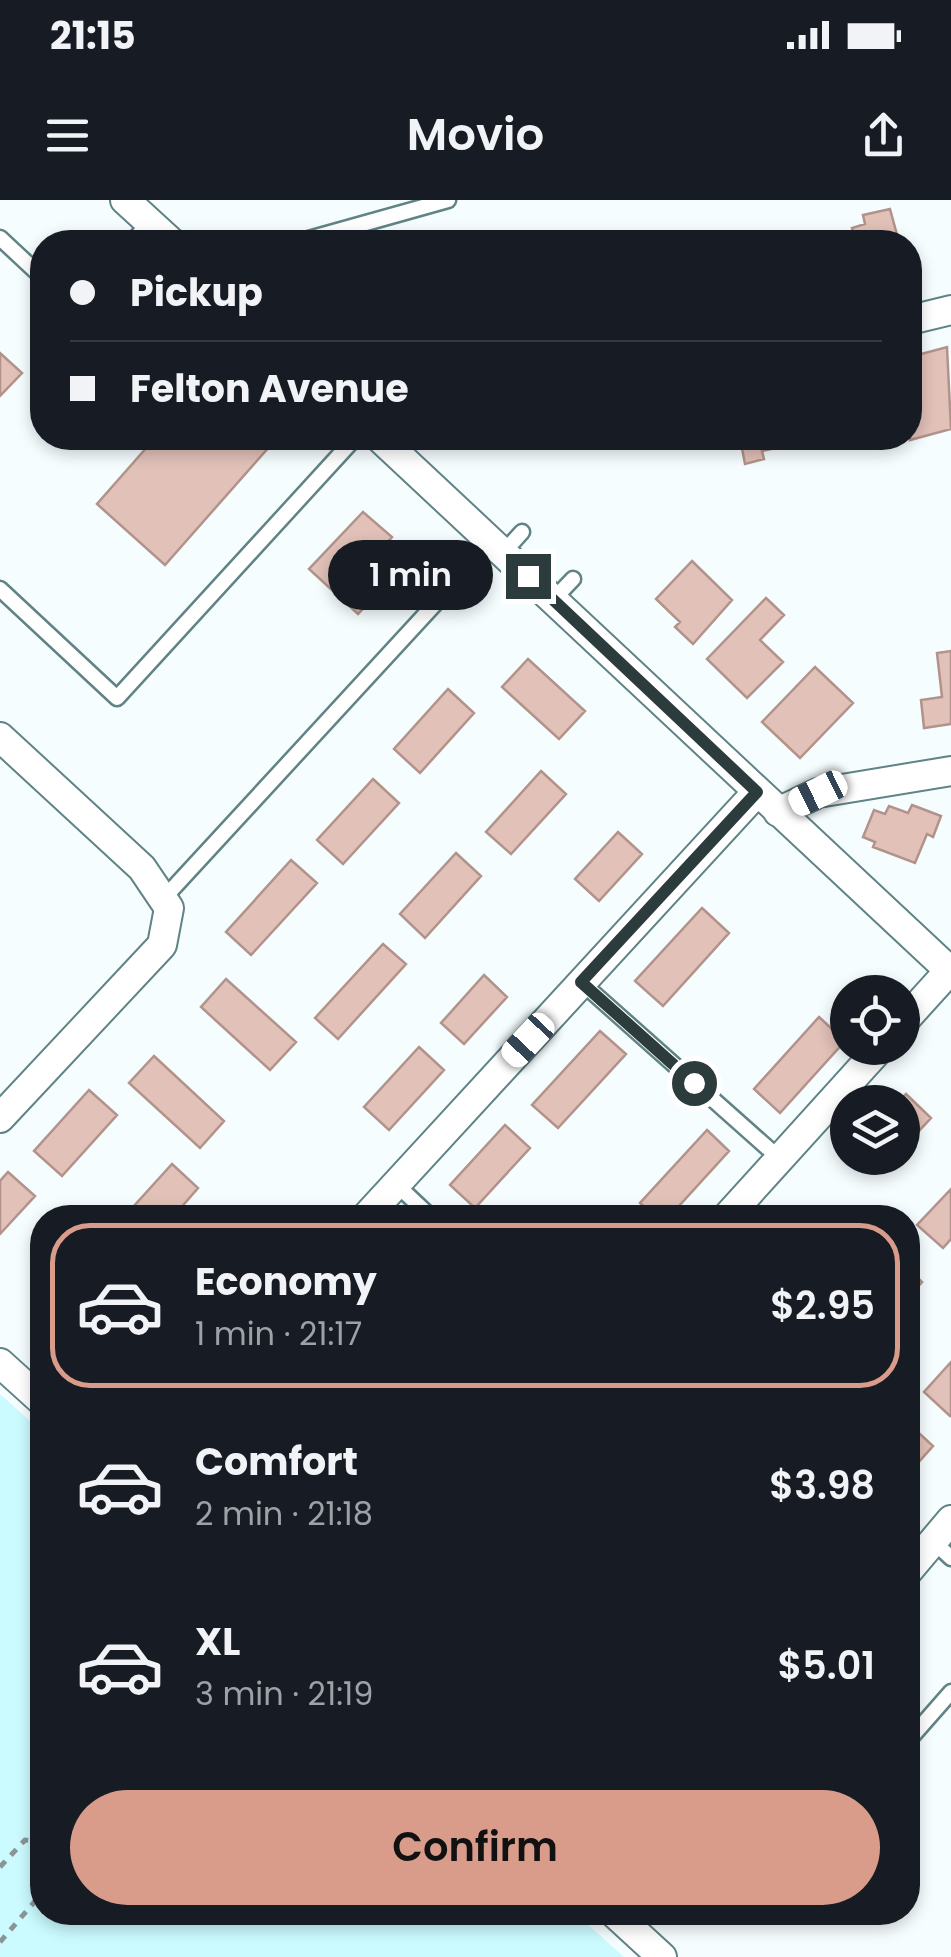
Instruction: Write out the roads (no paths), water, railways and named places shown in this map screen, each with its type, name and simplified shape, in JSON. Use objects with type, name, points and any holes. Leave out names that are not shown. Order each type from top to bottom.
[{"type":"street","points":[[125,200],[139,230]]},
{"type":"street","points":[[922,317],[951,310]]},
{"type":"street","points":[[394,450],[505,542],[553,600],[950,971],[920,1004]]},
{"type":"street","points":[[402,457],[409,450]]},
{"type":"street","points":[[0,737],[142,868],[167,903],[168,932],[162,945],[0,1118]]},
{"type":"street","points":[[778,812],[818,793],[951,771]]},
{"type":"street","points":[[377,1205],[757,792]]},
{"type":"street","points":[[738,1205],[865,1065]]},
{"type":"street","points":[[0,1363],[30,1390]]},
{"type":"street","points":[[920,1560],[945,1540]]},
{"type":"street","points":[[628,1925],[662,1957]]},
{"type":"lane","points":[[341,230],[448,200]]},
{"type":"lane","points":[[0,238],[30,267]]},
{"type":"lane","points":[[0,589],[117,698],[344,450]]},
{"type":"lane","points":[[167,903],[505,542]]},
{"type":"lane","points":[[553,600],[573,579]]},
{"type":"lane","points":[[581,982],[780,1159]]},
{"type":"lane","points":[[396,1184],[418,1205]]},
{"type":"lane","points":[[920,1727],[951,1692]]}]
